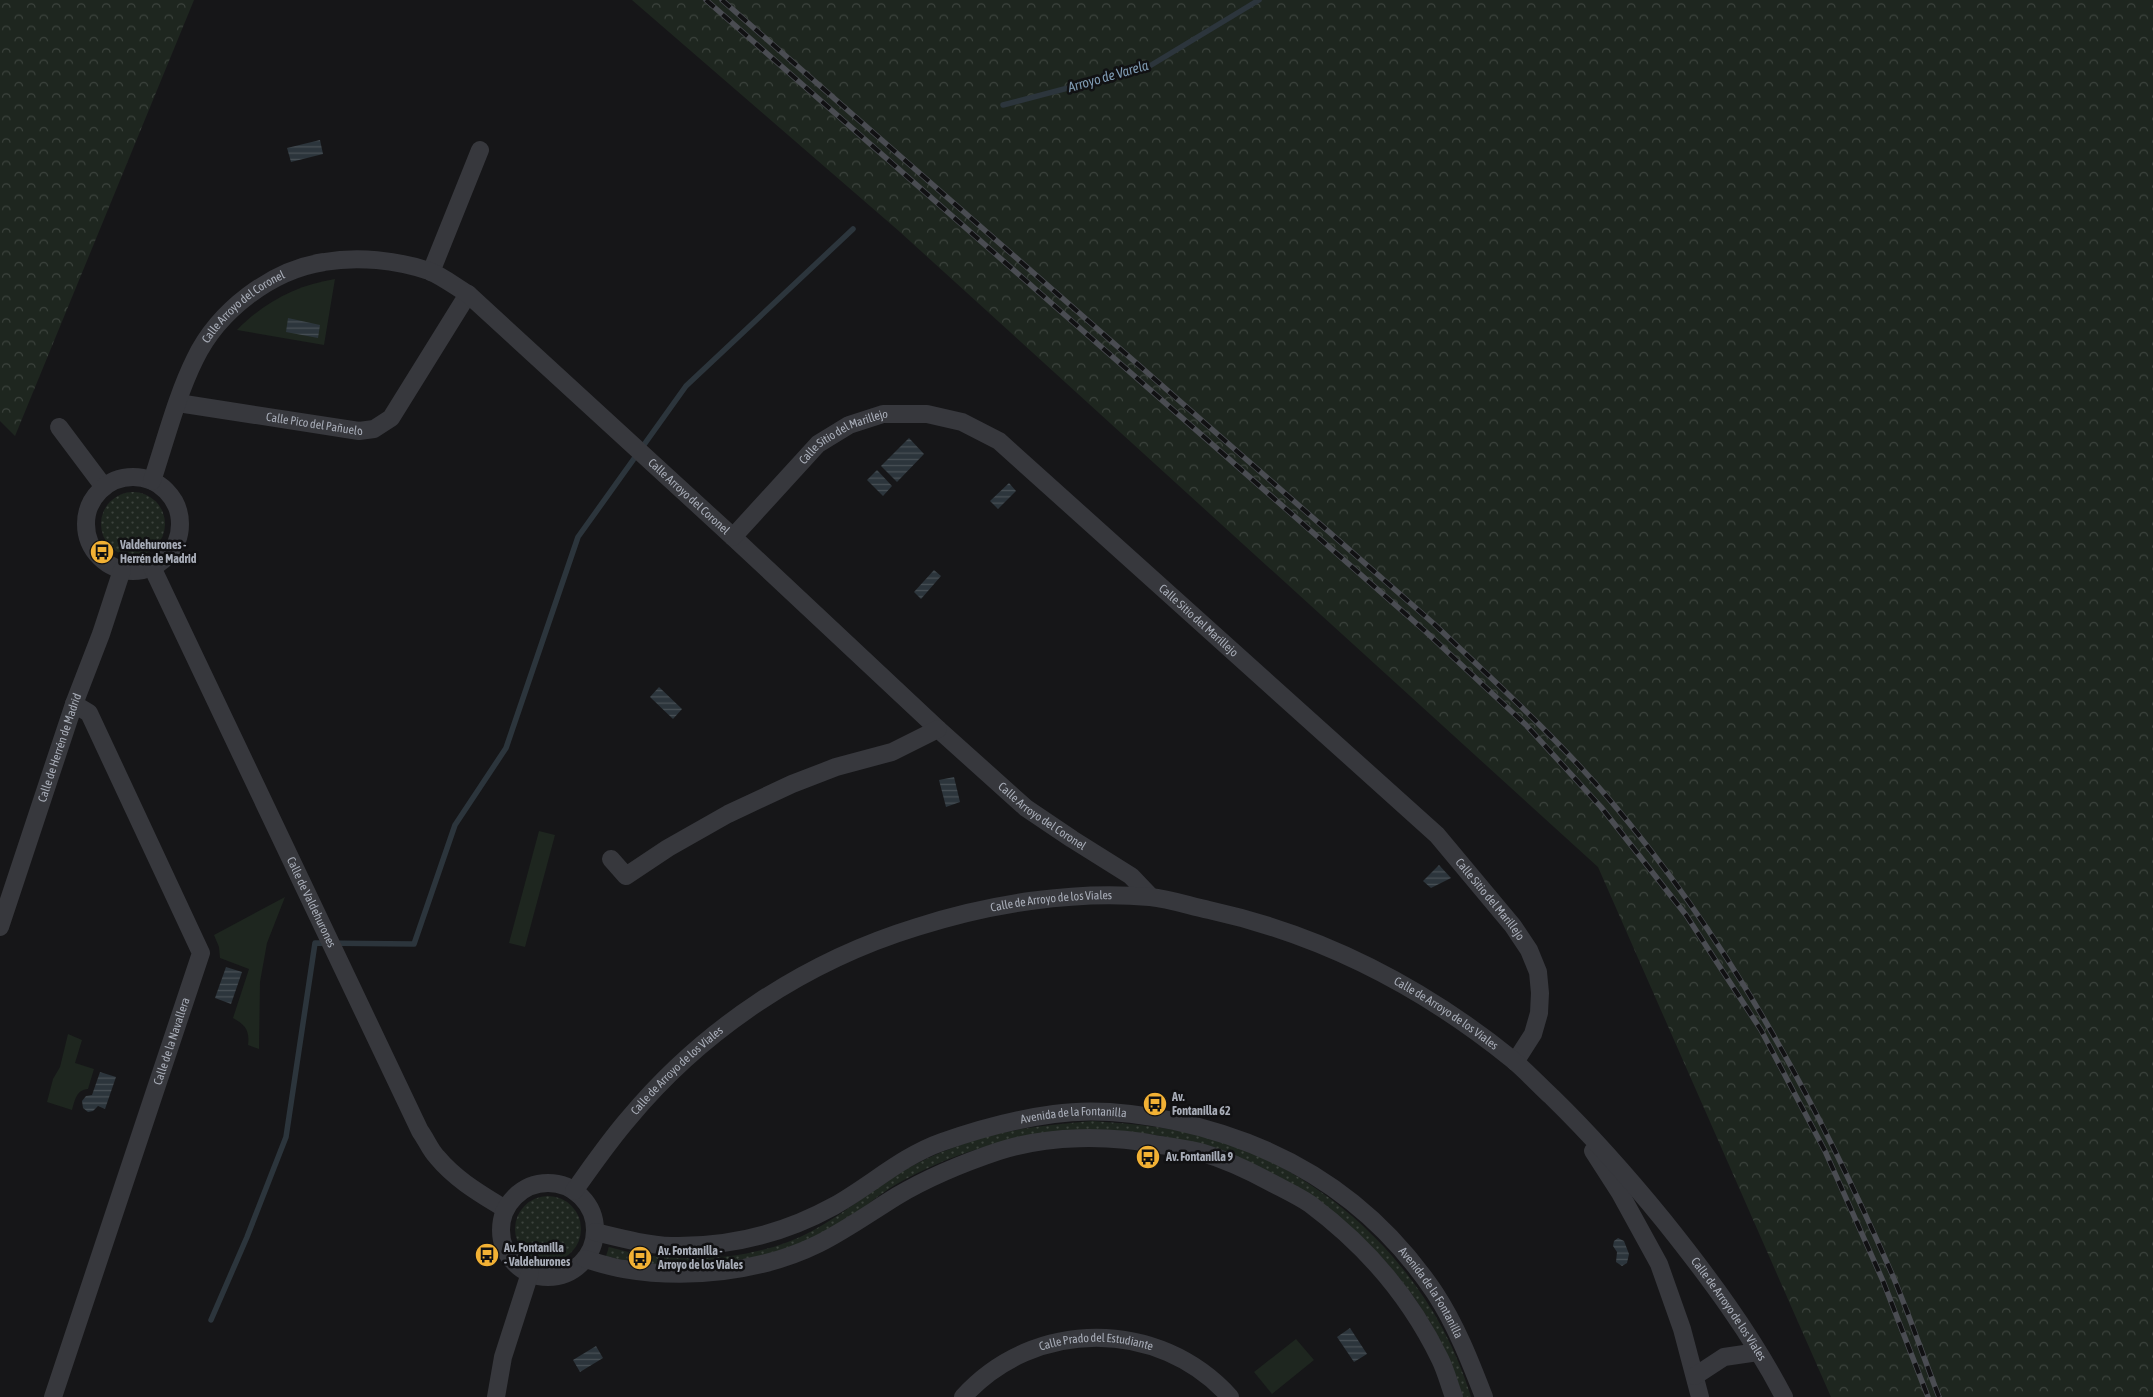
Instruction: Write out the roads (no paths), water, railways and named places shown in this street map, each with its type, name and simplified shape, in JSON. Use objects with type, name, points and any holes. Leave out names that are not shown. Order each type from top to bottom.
[{"type":"street","points":[[431,272],[480,150]]},
{"type":"street","name":"Calle Arroyo del Coronel","points":[[152,481],[195,359],[209,336],[246,296],[288,272],[323,262],[357,259],[393,262],[431,272],[468,294],[733,537],[938,729],[1026,808],[1131,876],[1151,897]]},
{"type":"street","name":"Calle Pico del Pañuelo","points":[[178,403],[359,431],[374,429],[391,418],[468,294]]},
{"type":"street","name":"Calle Sitio del Marillejo","points":[[733,537],[818,444],[849,425],[883,414],[927,414],[962,422],[999,441],[1437,835],[1494,903],[1513,926],[1528,950],[1538,972],[1539,1013],[1533,1034],[1516,1062]]},
{"type":"street","points":[[59,427],[104,487]]},
{"type":"street","points":[[127,477],[152,481],[165,490],[175,502],[180,516],[180,532],[174,546],[165,558],[152,567],[137,571],[122,570],[108,564],[97,554],[89,541],[86,526],[87,512],[93,498],[104,487],[127,477]]},
{"type":"street","name":"Calle de Valdehurones","points":[[152,567],[320,917],[420,1131],[436,1156],[452,1173],[469,1187],[505,1209]]},
{"type":"street","name":"Calle de Herrén de Madrid","points":[[0,927],[74,704],[101,634],[122,570]]},
{"type":"street","name":"Calle de la Navallera","points":[[53,1397],[201,953],[89,712],[74,704]]},
{"type":"street","points":[[611,859],[626,876],[728,814],[792,784],[836,767],[892,752],[938,729]]},
{"type":"street","name":"Calle de Arroyo de los Viales","points":[[574,1191],[630,1116],[669,1074],[712,1036],[766,997],[825,963],[886,936],[950,916],[1016,902],[1084,896],[1151,897],[1248,918],[1320,943],[1390,976],[1467,1026],[1516,1062],[1568,1112],[1631,1179],[1691,1254],[1758,1352],[1784,1397]]},
{"type":"street","name":"Avenida de la Fontanilla","points":[[595,1232],[628,1240],[670,1246],[714,1245],[756,1237],[796,1224],[835,1206],[885,1172],[939,1143],[996,1125],[1056,1113],[1114,1112],[1153,1116],[1208,1128],[1260,1146],[1298,1164],[1350,1200],[1396,1243],[1435,1293],[1466,1348],[1484,1397]]},
{"type":"street","name":"Calle de Arroyo de los Viales","points":[[1568,1112],[1620,1192],[1659,1264],[1682,1329],[1700,1397]]},
{"type":"street","name":"Avenida de la Fontanilla","points":[[585,1259],[625,1269],[664,1273],[703,1273],[742,1268],[816,1245],[852,1226],[898,1195],[949,1169],[1002,1150],[1058,1140],[1112,1138],[1150,1143],[1202,1153],[1248,1170],[1309,1203],[1362,1247],[1406,1300],[1440,1360],[1454,1397]]},
{"type":"street","points":[[556,1183],[574,1191],[586,1202],[593,1216],[595,1232],[592,1246],[585,1259],[569,1272],[550,1277],[530,1273],[514,1262],[504,1246],[501,1228],[505,1209],[518,1194],[536,1184],[556,1183]]},
{"type":"street","points":[[496,1397],[503,1357],[530,1273]]},
{"type":"street","name":"Calle Prado del Estudiante","points":[[963,1397],[972,1387],[999,1366],[1030,1350],[1064,1340],[1098,1337],[1131,1340],[1164,1350],[1193,1365],[1219,1385],[1230,1397]]},
{"type":"street","points":[[1695,1376],[1724,1357],[1758,1352]]},
{"type":"waterway","name":"Arroyo de Varela","points":[[1003,105],[1148,67],[1259,0]]},
{"type":"waterway","points":[[211,1320],[247,1237],[286,1137],[315,943],[414,944],[455,825],[506,748],[578,537],[686,386],[853,229]]},
{"type":"railway","points":[[706,0],[1425,631],[1526,725],[1601,807],[1686,915],[1761,1030],[1825,1151],[1883,1281],[1928,1397]]},
{"type":"railway","points":[[722,0],[1433,623],[1501,687],[1609,799],[1653,853],[1694,909],[1732,967],[1802,1086],[1834,1148],[1892,1274],[1939,1397]]},
{"type":"place","name":"Valdehurones - Herrén de Madrid","points":[[102,552]]},
{"type":"place","name":"Av. Fontanilla 62","points":[[1155,1104]]},
{"type":"place","name":"Av. Fontanilla 9","points":[[1148,1157]]},
{"type":"place","name":"Av. Fontanilla - Valdehurones","points":[[487,1255]]},
{"type":"place","name":"Av. Fontanilla - Arroyo de los Viales","points":[[640,1258]]}]
